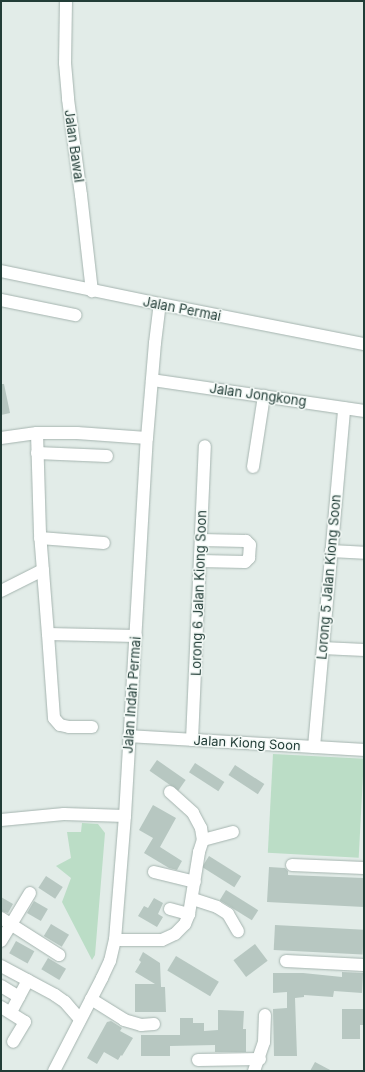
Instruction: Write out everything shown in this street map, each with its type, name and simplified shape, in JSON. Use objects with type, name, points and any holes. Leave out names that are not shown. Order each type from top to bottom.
[{"type":"street","name":"Jalan Bawal","points":[[66,1],[66,63],[68,99],[92,291]]},
{"type":"street","name":"Jalan Permai","points":[[1,271],[92,291],[364,344]]},
{"type":"street","points":[[1,300],[75,315]]},
{"type":"street","name":"Jalan Indah Permai","points":[[54,1071],[110,961],[115,940],[125,816],[147,438],[160,304]]},
{"type":"street","name":"Jalan Jongkong","points":[[152,380],[364,411]]},
{"type":"street","points":[[253,467],[264,396]]},
{"type":"street","name":"Lorong 5 Jalan Kiong Soon","points":[[314,747],[344,408]]},
{"type":"street","points":[[1,438],[37,434],[77,433],[147,438]]},
{"type":"street","points":[[37,434],[40,538],[54,718],[60,724],[69,727],[92,727]]},
{"type":"street","name":"Lorong 6 Jalan Kiong Soon","points":[[192,740],[205,446]]},
{"type":"street","points":[[37,453],[106,456]]},
{"type":"street","points":[[40,538],[104,543]]},
{"type":"street","points":[[200,561],[245,562],[249,558],[250,545],[246,541],[201,540]]},
{"type":"street","points":[[331,551],[364,553]]},
{"type":"street","points":[[1,590],[43,570]]},
{"type":"street","points":[[48,634],[136,636]]},
{"type":"street","points":[[323,648],[364,650]]},
{"type":"street","name":"Jalan Kiong Soon","points":[[129,736],[364,750]]},
{"type":"street","points":[[115,940],[162,940],[175,934],[185,924],[190,914],[199,852],[204,840],[201,828],[193,813],[170,792]]},
{"type":"street","points":[[1,820],[64,814],[125,816]]},
{"type":"street","points":[[204,840],[233,832]]},
{"type":"street","points":[[292,865],[364,868]]},
{"type":"street","points":[[154,872],[195,882]]},
{"type":"street","points":[[1,941],[6,922],[30,893]]},
{"type":"street","points":[[193,898],[217,907],[228,914],[238,931]]},
{"type":"street","points":[[170,909],[190,914]]},
{"type":"street","points":[[6,922],[59,955]]},
{"type":"street","points":[[286,962],[364,965]]},
{"type":"street","points":[[1,966],[55,995],[65,1002],[80,1019]]},
{"type":"street","points":[[13,1042],[25,1022],[6,1010],[19,997],[28,980]]},
{"type":"street","points":[[1,986],[19,997]]},
{"type":"street","points":[[91,999],[124,1020],[141,1025],[154,1024]]},
{"type":"street","points":[[254,1071],[260,1059],[264,1042],[265,1015]]},
{"type":"street","points":[[198,1060],[260,1059]]},
{"type":"green space","points":[[273,754],[364,759],[359,858],[268,853]]},
{"type":"green space","points":[[82,823],[98,824],[105,833],[95,955],[92,960],[62,902],[71,878],[56,866],[71,858],[67,832],[81,832]]},
{"type":"building","points":[[1,384],[4,384],[10,413],[1,415]]},
{"type":"building","points":[[157,760],[186,780],[178,791],[150,771]]},
{"type":"building","points":[[195,763],[224,782],[218,791],[189,772]]},
{"type":"building","points":[[235,765],[264,784],[258,794],[228,775]]},
{"type":"building","points":[[153,805],[176,818],[160,847],[182,861],[177,870],[169,868],[144,853],[153,838],[139,830]]},
{"type":"building","points":[[209,856],[241,876],[234,887],[202,867]]},
{"type":"building","points":[[269,867],[285,868],[288,871],[288,875],[364,878],[364,907],[267,902]]},
{"type":"building","points":[[46,876],[63,887],[55,899],[38,888]]},
{"type":"building","points":[[226,890],[258,910],[252,920],[220,900]]},
{"type":"building","points":[[1,897],[13,904],[8,913],[1,911]]},
{"type":"building","points":[[154,898],[163,903],[158,914],[163,917],[157,927],[138,916],[144,906],[148,908]]},
{"type":"building","points":[[34,901],[48,909],[41,921],[27,913]]},
{"type":"building","points":[[51,924],[69,935],[62,947],[44,936]]},
{"type":"building","points":[[275,925],[364,930],[363,955],[274,950]]},
{"type":"building","points":[[16,941],[34,951],[28,963],[9,953]]},
{"type":"building","points":[[255,944],[268,961],[246,977],[233,960]]},
{"type":"building","points":[[143,952],[160,963],[161,987],[165,987],[166,1012],[135,1012],[135,984],[155,984],[135,972],[141,962],[139,960]]},
{"type":"building","points":[[176,956],[219,982],[210,996],[167,971]]},
{"type":"building","points":[[48,958],[66,969],[59,980],[41,969]]},
{"type":"building","points":[[342,972],[363,973],[362,993],[334,991],[333,997],[304,995],[304,997],[295,998],[297,1056],[274,1056],[273,1009],[287,1008],[287,992],[273,993],[273,973],[303,973],[342,977]]},
{"type":"building","points":[[342,1009],[364,1009],[364,1025],[360,1025],[360,1039],[342,1039]]},
{"type":"building","points":[[218,1010],[244,1011],[243,1029],[246,1029],[246,1052],[215,1052],[215,1045],[170,1046],[170,1056],[141,1056],[141,1035],[180,1035],[180,1018],[193,1018],[193,1023],[204,1023],[204,1031],[218,1030]]},
{"type":"building","points":[[111,1021],[122,1028],[120,1031],[133,1038],[118,1060],[104,1052],[97,1064],[87,1058],[107,1022]]},
{"type":"building","points":[[315,1062],[332,1071],[310,1071]]}]
